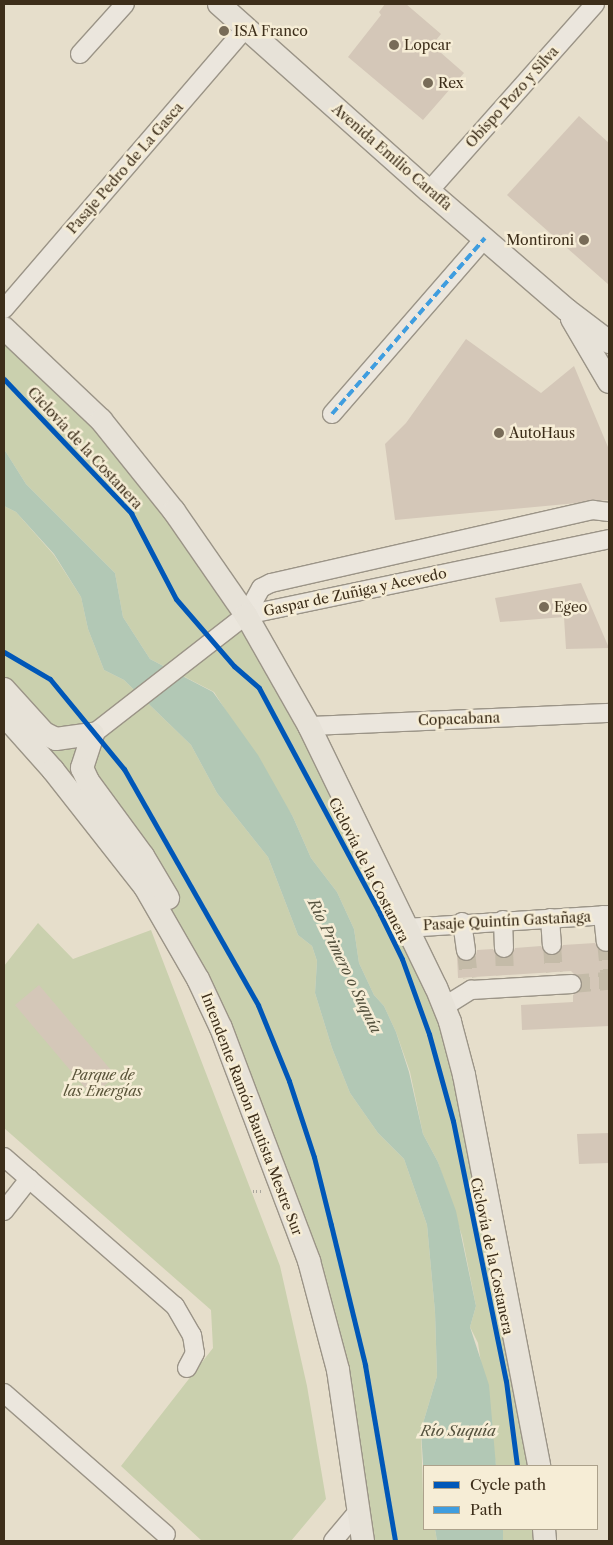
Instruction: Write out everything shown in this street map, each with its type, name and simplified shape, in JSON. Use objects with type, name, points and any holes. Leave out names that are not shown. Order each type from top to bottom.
[{"type":"main road","name":"Avenida Emilio Caraffa","points":[[219,4],[429,191],[567,310],[609,342]]},
{"type":"main road","name":"Avenida Emilio Caraffa","points":[[567,310],[609,382]]},
{"type":"main road","points":[[4,328],[101,420],[174,512],[237,621],[309,726],[445,1006],[464,1075],[539,1465]]},
{"type":"main road","points":[[4,689],[44,733],[56,739],[88,738],[82,768],[88,782],[143,856],[174,908],[198,979]]},
{"type":"main road","name":"Intendente Ramón Bautista Mestre Sur","points":[[4,715],[54,770],[145,887],[198,979],[235,1064],[309,1261],[338,1370],[360,1509],[363,1541]]},
{"type":"street","points":[[80,54],[125,4]]},
{"type":"street","name":"Obispo Pozo y Silva","points":[[429,191],[595,4]]},
{"type":"street","name":"Pasaje Pedro de La Gasca","points":[[4,309],[246,28]]},
{"type":"street","points":[[332,414],[485,238]]},
{"type":"street","name":"Gaspar de Zuñiga y Acevedo","points":[[237,621],[261,588],[271,583],[593,510],[609,512]]},
{"type":"street","name":"Gaspar de Zuñiga y Acevedo","points":[[237,621],[609,539]]},
{"type":"street","points":[[88,738],[237,621]]},
{"type":"street","name":"Copacabana","points":[[309,726],[609,713]]},
{"type":"street","points":[[606,915],[606,942]]},
{"type":"street","name":"Pasaje Quintín Gastañaga","points":[[406,928],[462,922],[606,915]]},
{"type":"street","points":[[550,918],[552,945]]},
{"type":"street","points":[[503,920],[504,948]]},
{"type":"street","points":[[462,922],[466,950]]},
{"type":"street","points":[[445,1006],[470,984],[560,980]]},
{"type":"street","points":[[4,1157],[175,1306],[192,1335],[195,1353],[187,1368]]},
{"type":"street","points":[[4,1211],[29,1179]]},
{"type":"street","points":[[4,1393],[167,1539]]},
{"type":"street","points":[[333,1541],[360,1509]]},
{"type":"green space","points":[[4,328],[56,374],[246,615],[436,987],[539,1465],[496,1465],[478,1343],[470,1327],[476,1306],[462,1236],[438,1162],[423,1134],[410,1072],[396,1032],[384,1006],[374,995],[359,963],[354,929],[337,892],[311,858],[293,817],[214,692],[150,659],[123,617],[115,573],[26,484],[4,449]]},
{"type":"green space","points":[[4,506],[16,512],[54,555],[81,597],[88,629],[104,670],[124,680],[191,745],[217,793],[268,857],[298,935],[312,946],[317,961],[315,993],[332,1048],[350,1093],[378,1133],[404,1159],[427,1225],[435,1312],[437,1376],[421,1430],[423,1530],[435,1530],[437,1541],[363,1541],[309,1261],[162,914],[4,715]]},
{"type":"green space","name":"Parque de las Energías","points":[[38,923],[73,959],[151,930],[280,1266],[307,1386],[326,1499],[291,1541],[202,1541],[121,1466],[213,1348],[211,1310],[4,1128],[4,966]]},
{"type":"green space","points":[[503,1530],[544,1530],[545,1541],[503,1541]]},
{"type":"water","name":"Río Suquía","points":[[4,449],[26,484],[115,573],[123,617],[150,659],[213,692],[258,755],[293,817],[311,858],[337,892],[354,929],[359,963],[374,995],[384,1006],[396,1032],[409,1072],[423,1134],[438,1162],[456,1211],[476,1306],[470,1327],[489,1385],[496,1465],[423,1465],[421,1430],[437,1376],[435,1312],[427,1225],[404,1159],[378,1133],[350,1093],[332,1048],[315,993],[317,961],[312,946],[298,935],[268,857],[217,793],[191,745],[124,680],[104,670],[88,629],[81,597],[54,554],[16,512],[4,506]]},
{"type":"water","points":[[435,1530],[503,1530],[503,1541],[437,1541]]},
{"type":"building","name":"Lopcar","points":[[385,4],[406,4],[441,34],[432,45],[464,73],[423,120],[348,57],[381,15],[379,12]]},
{"type":"building","name":"Montironi","points":[[579,116],[609,143],[609,285],[507,195]]},
{"type":"building","name":"AutoHaus","points":[[466,339],[541,393],[574,366],[608,447],[609,500],[395,520],[385,444],[406,423]]},
{"type":"building","name":"Egeo","points":[[581,583],[609,648],[566,649],[564,617],[500,622],[495,598]]},
{"type":"building","points":[[595,943],[601,951],[609,952],[609,1026],[522,1030],[521,1005],[573,1002],[573,995],[581,989],[583,983],[571,971],[458,978],[457,956],[468,961],[476,955],[477,950],[493,949],[499,957],[505,959],[513,953],[515,948],[541,946],[544,951],[552,956],[558,953],[563,945]]},
{"type":"building","points":[[39,985],[116,1076],[92,1096],[15,1005]]},
{"type":"building","points":[[609,1133],[609,1163],[579,1164],[577,1134]]},
{"type":"tunnel","points":[[606,942],[609,972]]},
{"type":"tunnel","points":[[552,945],[554,972]]},
{"type":"tunnel","points":[[504,948],[505,975]]},
{"type":"tunnel","points":[[466,951],[469,978]]},
{"type":"tunnel","points":[[572,984],[609,981]]},
{"type":"marked path","points":[[332,414],[485,238]]},
{"type":"cycle path","name":"Ciclovía de la Costanera","points":[[4,379],[131,513],[176,599],[234,666],[259,688],[380,914],[402,959],[429,1034],[453,1121],[506,1381],[517,1465]]},
{"type":"cycle path","points":[[4,652],[50,679],[124,769],[258,1005],[289,1081],[314,1157],[365,1365],[395,1541]]},
{"type":"place","name":"ISA Franco","points":[[224,31]]},
{"type":"place","name":"Lopcar","points":[[394,45]]},
{"type":"place","name":"Rex","points":[[428,83]]},
{"type":"place","name":"Montironi","points":[[584,240]]},
{"type":"place","name":"AutoHaus","points":[[499,433]]},
{"type":"place","name":"Egeo","points":[[544,607]]},
{"type":"water label","name":"Río Primero o Suquía","points":[[345,966]]}]
